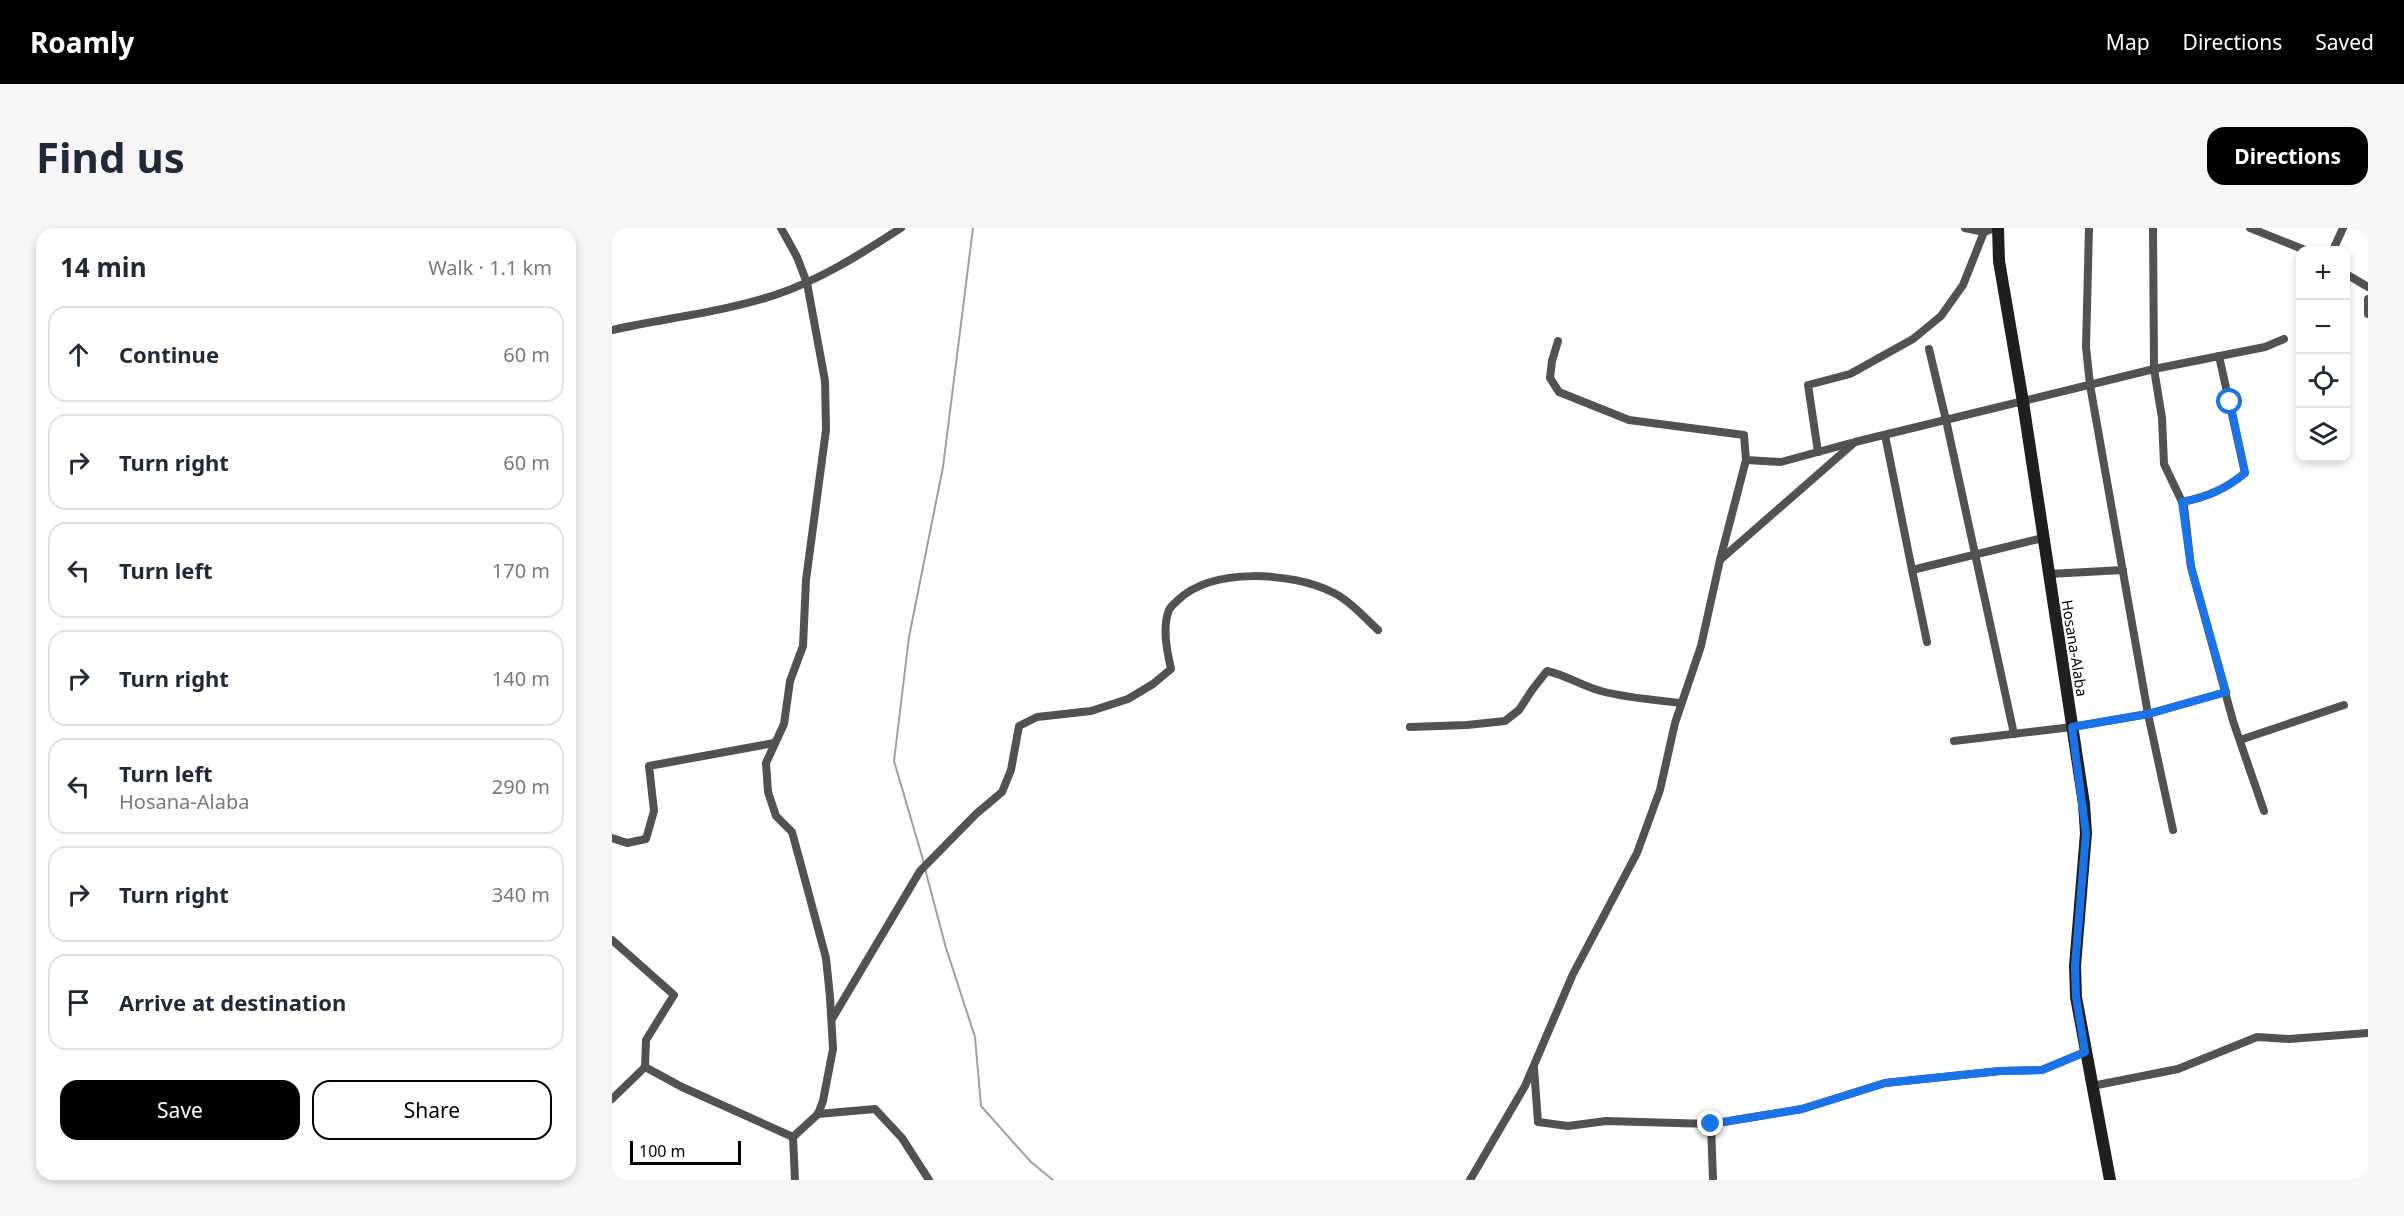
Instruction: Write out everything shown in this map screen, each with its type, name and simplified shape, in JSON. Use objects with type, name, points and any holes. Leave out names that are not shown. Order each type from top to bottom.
[{"type":"main road","name":"Hosana-Alaba","points":[[1996,228],[1999,261],[2024,402],[2086,833],[2075,966],[2076,997],[2110,1180]]},
{"type":"street","points":[[781,228],[797,257],[807,283],[825,381],[826,430],[806,580],[803,646],[790,681],[784,724],[766,763],[768,792],[776,816],[792,832],[826,958],[833,1048],[818,1114],[794,1137],[795,1180]]},
{"type":"street","points":[[612,330],[773,296],[807,283],[864,252],[901,228]]},
{"type":"street","points":[[1965,228],[1984,232],[1996,228]]},
{"type":"street","points":[[2089,228],[2086,347],[2090,385],[2148,714],[2173,830]]},
{"type":"street","points":[[2153,228],[2154,369],[2162,418],[2164,464],[2182,502],[2191,567],[2240,740],[2264,811]]},
{"type":"street","points":[[2250,228],[2296,246]]},
{"type":"street","points":[[2335,246],[2343,228]]},
{"type":"street","points":[[1818,452],[1808,385],[1850,374],[1913,339],[1941,316],[1963,285],[1984,232]]},
{"type":"street","points":[[2350,276],[2368,287]]},
{"type":"street","points":[[2368,298],[2368,315]]},
{"type":"street","points":[[1746,460],[1781,462],[2154,369],[2265,347],[2284,339]]},
{"type":"street","points":[[1470,1180],[1525,1086],[1573,974],[1637,854],[1660,790],[1675,723],[1701,646],[1746,460],[1743,435],[1629,420],[1559,392],[1550,378],[1558,341]]},
{"type":"street","points":[[1929,349],[2014,734]]},
{"type":"street","points":[[2182,502],[2228,487],[2245,473],[2220,356]]},
{"type":"street","points":[[1885,435],[1927,642]]},
{"type":"street","points":[[1720,560],[1855,442]]},
{"type":"street","points":[[1912,570],[2043,538]]},
{"type":"street","points":[[2049,574],[2123,570]]},
{"type":"street","points":[[831,1020],[920,871],[976,814],[1002,792],[1011,770],[1019,726],[1037,717],[1091,711],[1128,699],[1153,684],[1171,669],[1166,624],[1169,608],[1187,592],[1211,581],[1231,577],[1263,576],[1299,582],[1333,592],[1378,630]]},
{"type":"street","points":[[1410,727],[1504,721],[1519,710],[1547,671],[1564,675],[1600,691],[1682,703]]},
{"type":"street","points":[[1954,741],[2072,727],[2148,714],[2226,692]]},
{"type":"street","points":[[2240,740],[2344,705]]},
{"type":"street","points":[[612,838],[627,843],[646,839],[654,811],[649,766],[774,742]]},
{"type":"street","points":[[612,940],[674,995],[646,1040],[645,1067],[612,1099]]},
{"type":"street","points":[[2092,1086],[2178,1070],[2258,1037],[2289,1039],[2368,1033]]},
{"type":"street","points":[[1534,1064],[1538,1122],[1568,1126],[1606,1121],[1711,1124],[1802,1109],[1885,1083],[2000,1071],[2042,1070],[2085,1052]]},
{"type":"street","points":[[645,1067],[682,1088],[794,1137]]},
{"type":"street","points":[[818,1114],[875,1109],[902,1138],[928,1176],[928,1180]]},
{"type":"street","points":[[1711,1124],[1713,1180]]},
{"type":"waterway","points":[[924,863],[894,761],[909,637],[943,467],[973,228]]},
{"type":"waterway","points":[[925,869],[946,948],[975,1037],[981,1106],[1031,1162],[1053,1180]]},
{"type":"route","points":[[1711,1124],[1802,1109],[1885,1083],[2000,1071],[2042,1070],[2085,1052],[2076,997],[2075,966],[2086,833],[2084,804],[2072,727],[2148,714],[2226,692],[2191,567],[2182,502],[2228,487],[2245,473],[2230,402]]}]
